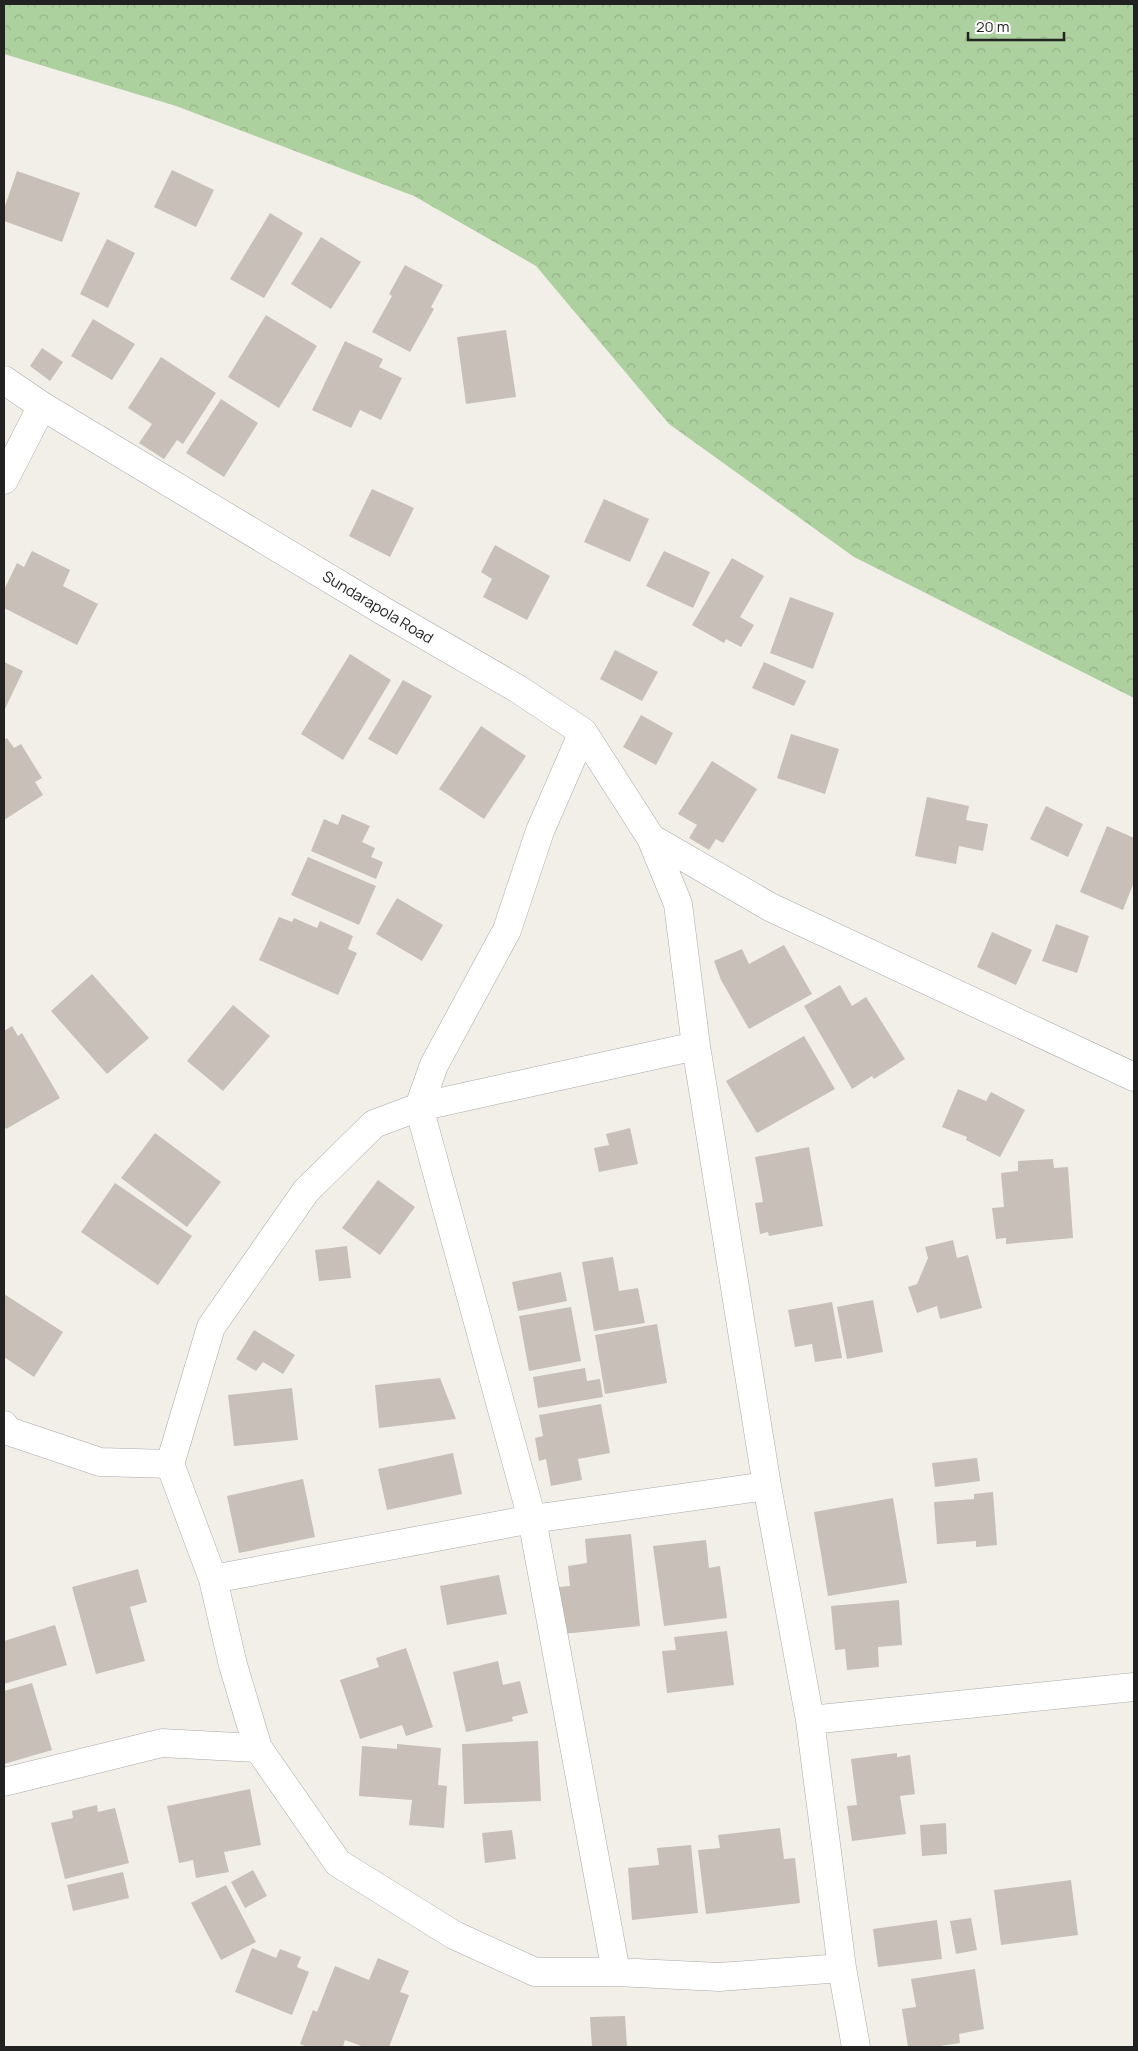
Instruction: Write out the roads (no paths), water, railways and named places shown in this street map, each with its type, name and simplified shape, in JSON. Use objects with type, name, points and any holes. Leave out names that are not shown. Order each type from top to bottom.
[{"type":"street","name":"Sundarapola Road","points":[[4,380],[42,406],[385,612],[518,689],[583,732],[651,838],[678,904],[696,1046],[767,1486],[810,1720],[842,1968],[856,2047]]},
{"type":"street","points":[[4,480],[42,406]]},
{"type":"street","points":[[583,732],[540,831],[507,930],[434,1065],[419,1107],[532,1520],[616,1972]]},
{"type":"street","points":[[651,838],[770,907],[1134,1077]]},
{"type":"street","points":[[696,1046],[419,1107],[374,1124],[306,1191],[211,1327],[170,1464],[213,1579],[233,1664],[258,1748],[338,1863],[454,1935],[535,1972],[616,1972],[719,1977],[842,1968]]},
{"type":"street","points":[[4,1425],[8,1431],[100,1462],[170,1464]]},
{"type":"street","points":[[213,1579],[532,1520],[767,1486]]},
{"type":"street","points":[[810,1720],[1134,1687]]},
{"type":"street","points":[[4,1782],[162,1743],[258,1748]]}]
